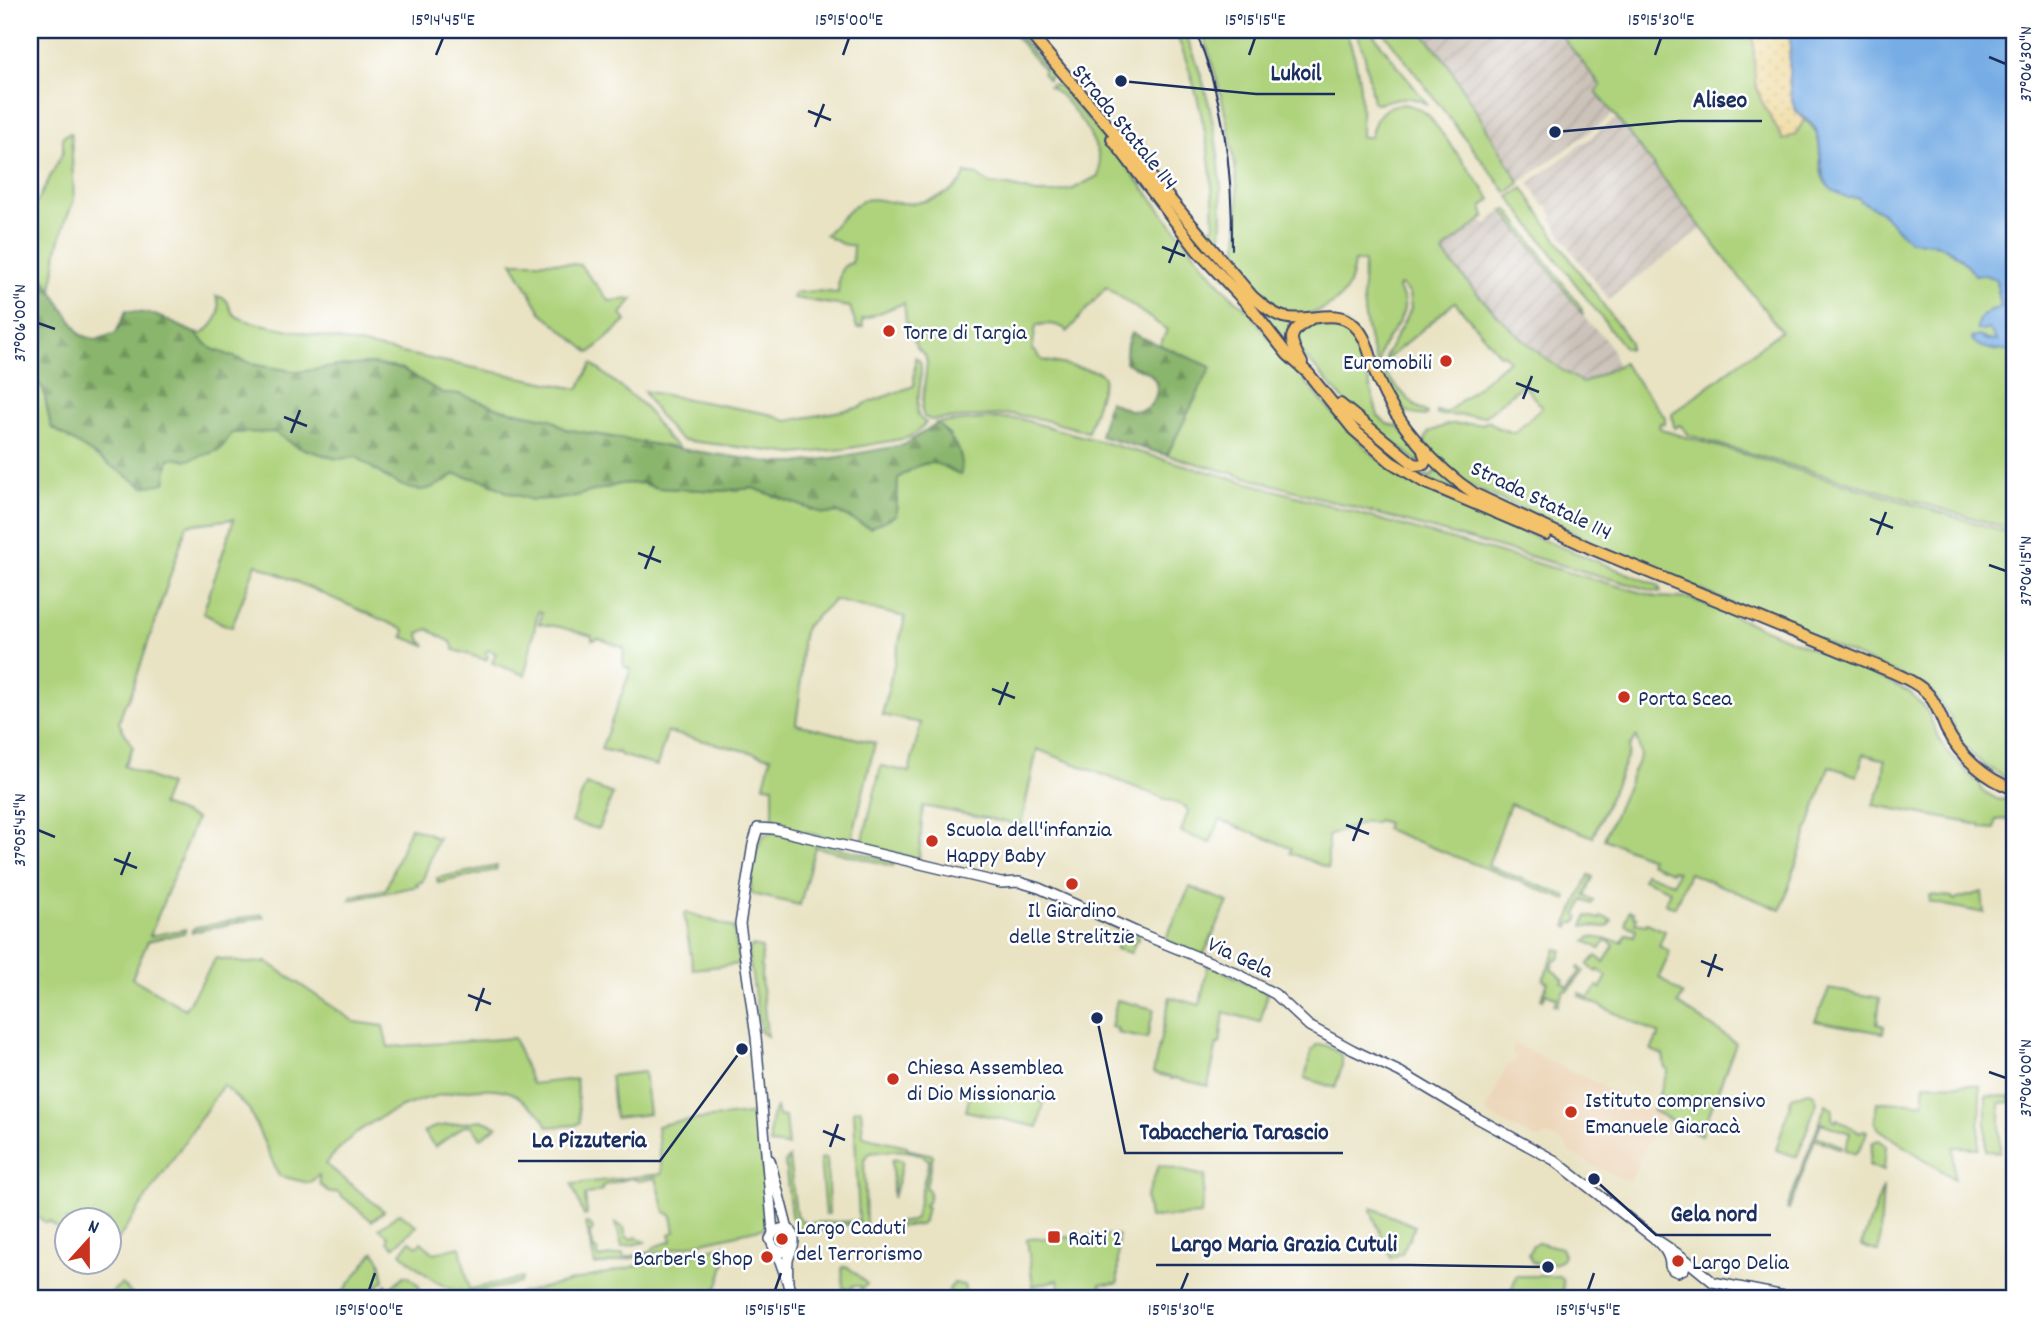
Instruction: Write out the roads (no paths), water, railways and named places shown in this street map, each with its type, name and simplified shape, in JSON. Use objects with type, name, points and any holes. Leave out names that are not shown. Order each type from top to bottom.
[{"type":"main road","name":"Strada Statale 114","points":[[1019,30],[1116,144],[1197,250],[1250,307],[1287,354],[1308,373],[1354,430],[1405,472],[1910,688],[1918,693],[1930,708],[1946,740],[1965,765],[1984,780],[2014,795]]},
{"type":"main road","name":"Strada Statale 114","points":[[1027,30],[1252,296],[1279,315],[1312,319],[1338,316],[1358,329],[1365,340],[1383,391],[1422,447],[1453,478],[1475,494],[1590,548],[1913,682],[1929,695],[1953,741],[1969,761],[1988,776],[2014,789]]},
{"type":"main road","points":[[1308,373],[1292,344],[1292,338],[1295,329],[1312,319]]},
{"type":"main road","points":[[1326,394],[1415,465],[1423,464],[1426,460],[1422,447]]},
{"type":"street","name":"Via Gela","points":[[766,1144],[756,1037],[740,924],[758,828],[773,829],[1001,883],[1019,882],[1039,888],[1232,971],[1275,993],[1309,1026],[1331,1039],[1400,1073],[1554,1160],[1654,1238]]},
{"type":"street","points":[[766,1144],[788,1230],[794,1237],[787,1264],[788,1285]]},
{"type":"street","points":[[766,1144],[771,1242],[793,1298]]},
{"type":"street","points":[[772,1233],[780,1228],[788,1230]]},
{"type":"street","points":[[1654,1238],[1683,1257],[1711,1281]]},
{"type":"street","points":[[1654,1238],[1665,1249],[1671,1268],[1678,1272],[1796,1298]]},
{"type":"street","points":[[776,1250],[786,1251],[791,1248]]},
{"type":"street","points":[[1670,1260],[1675,1256],[1683,1257]]},
{"type":"street","points":[[1678,1272],[1685,1266],[1683,1257]]},
{"type":"water","points":[[1791,30],[2014,30],[2014,352],[1985,348],[1971,338],[1979,336],[1997,341],[1988,329],[1976,330],[1984,314],[2001,307],[1996,279],[1982,274],[1975,275],[1961,259],[1946,248],[1909,241],[1881,212],[1858,197],[1848,198],[1830,188],[1823,175],[1816,130],[1796,110],[1792,98],[1789,68]]},
{"type":"railway","points":[[1195,30],[1214,83],[1225,137],[1231,193],[1232,249]]},
{"type":"place","name":"Lukoil","points":[[1121,81]]},
{"type":"place","name":"Aliseo","points":[[1555,132]]},
{"type":"place","name":"Torre di Targia","points":[[889,331]]},
{"type":"place","name":"Euromobili","points":[[1446,361]]},
{"type":"place","name":"Porta Scea","points":[[1624,697]]},
{"type":"place","name":"Scuola dell'infanzia Happy Baby","points":[[932,841]]},
{"type":"place","name":"Il Giardino delle Strelitzie","points":[[1072,884]]},
{"type":"place","name":"Tabaccheria Tarascio","points":[[1097,1018]]},
{"type":"place","name":"La Pizzuteria","points":[[742,1049]]},
{"type":"place","name":"Chiesa Assemblea di Dio Missionaria","points":[[893,1079]]},
{"type":"place","name":"Istituto comprensivo Emanuele Giaracà","points":[[1571,1112]]},
{"type":"place","name":"Gela nord","points":[[1594,1179]]},
{"type":"place","name":"Raiti 2","points":[[1054,1237]]},
{"type":"place","name":"Largo Caduti del Terrorismo","points":[[782,1239]]},
{"type":"place","name":"Barber's Shop","points":[[767,1257]]},
{"type":"place","name":"Largo Delia","points":[[1678,1261]]},
{"type":"place","name":"Largo Maria Grazia Cutuli","points":[[1548,1267]]}]
